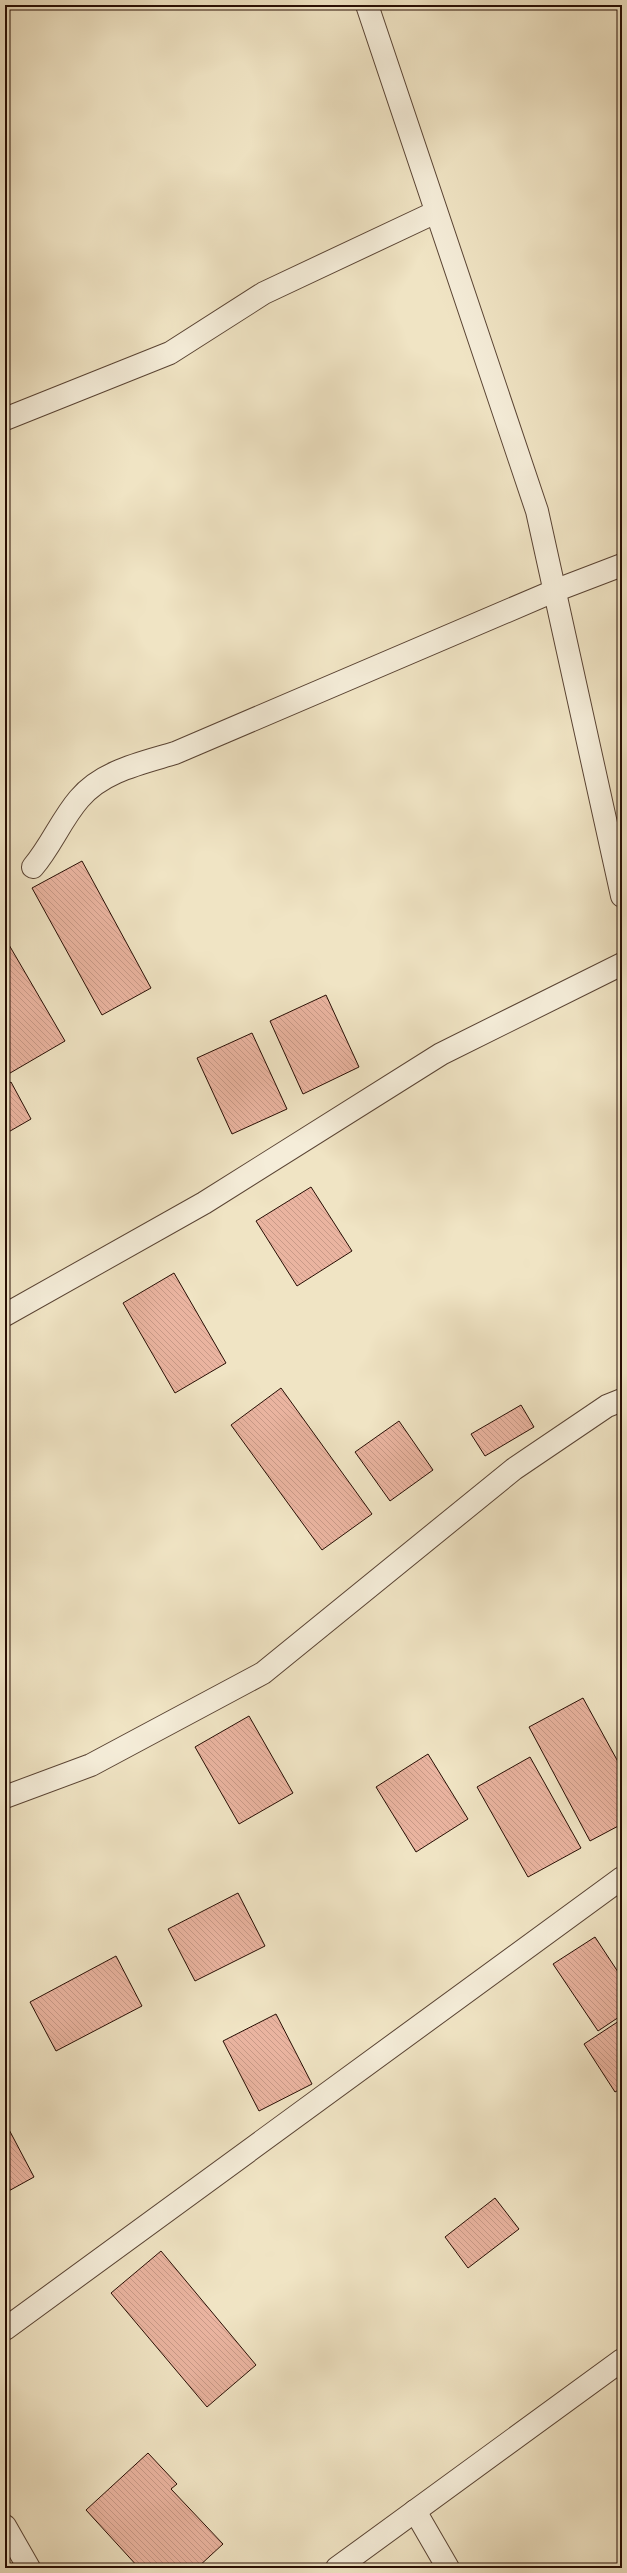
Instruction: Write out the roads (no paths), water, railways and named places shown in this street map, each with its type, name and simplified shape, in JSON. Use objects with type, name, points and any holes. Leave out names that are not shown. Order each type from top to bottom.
[{"type":"street","points":[[366,5],[537,511],[622,896]]},
{"type":"street","points":[[5,419],[170,353],[264,293],[436,212]]},
{"type":"street","points":[[32,868],[46,852],[79,799],[100,780],[126,768],[174,753],[554,591],[622,565]]},
{"type":"street","points":[[5,1315],[204,1203],[441,1054],[622,964]]},
{"type":"street","points":[[5,1797],[91,1765],[263,1673],[514,1469],[607,1406],[622,1400]]},
{"type":"street","points":[[5,2329],[622,1878]]},
{"type":"street","points":[[337,2568],[622,2360]]},
{"type":"street","points":[[415,2510],[448,2568]]},
{"type":"street","points":[[5,2526],[29,2568]]}]
